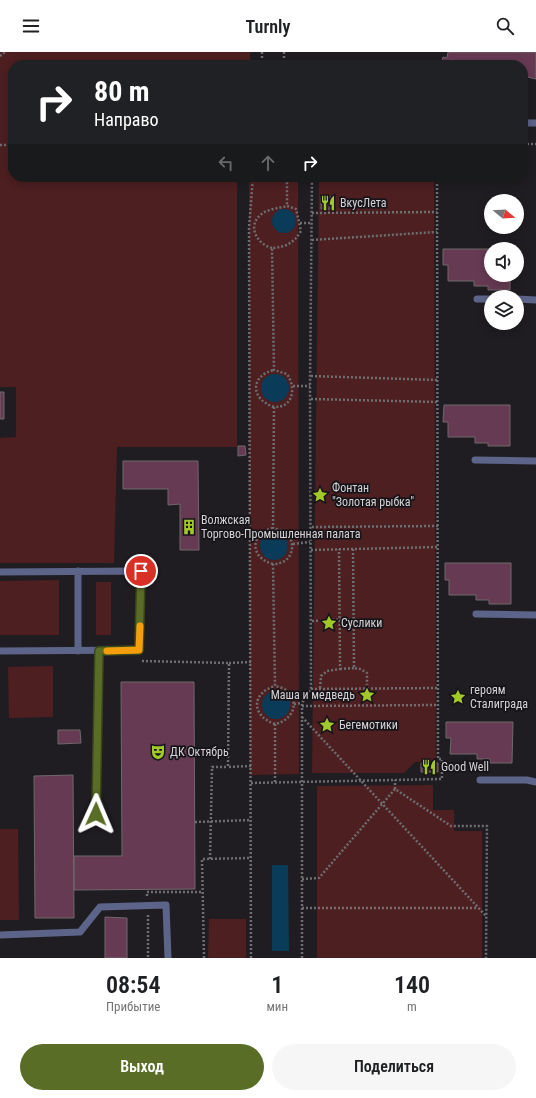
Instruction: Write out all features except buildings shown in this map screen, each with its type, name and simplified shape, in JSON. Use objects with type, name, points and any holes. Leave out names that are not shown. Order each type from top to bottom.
[{"type":"lane","points":[[477,299],[484,299]]},
{"type":"lane","points":[[524,299],[536,300]]},
{"type":"lane","points":[[475,460],[536,461]]},
{"type":"lane","points":[[78,571],[78,650]]},
{"type":"lane","points":[[0,572],[141,571],[139,650],[0,651]]},
{"type":"lane","points":[[476,614],[536,615]]},
{"type":"lane","points":[[96,814],[99,651]]},
{"type":"lane","points":[[480,780],[527,780],[536,782]]},
{"type":"lane","points":[[0,935],[80,932],[100,906],[166,905],[168,958]]},
{"type":"path","points":[[0,56],[5,52]]},
{"type":"path","points":[[250,958],[251,662],[249,228],[253,182]]},
{"type":"path","points":[[286,182],[287,206]]},
{"type":"path","points":[[302,958],[302,704],[311,689],[312,621],[310,542],[312,528],[310,386],[312,182]]},
{"type":"path","points":[[251,783],[442,779],[442,759],[438,759],[437,182]]},
{"type":"path","points":[[287,206],[296,209],[300,223],[301,231],[295,242],[280,247],[272,248],[264,246],[259,242],[255,234],[254,227],[260,215],[265,212],[287,206]]},
{"type":"path","points":[[312,212],[437,212]]},
{"type":"path","points":[[300,223],[312,223]]},
{"type":"path","points":[[249,228],[254,227]]},
{"type":"path","points":[[312,240],[437,232]]},
{"type":"path","points":[[272,248],[274,370]]},
{"type":"path","points":[[274,370],[286,374],[293,386],[292,396],[287,404],[281,407],[274,407],[264,404],[258,398],[256,387],[259,378],[265,372],[274,370]]},
{"type":"path","points":[[311,376],[437,380]]},
{"type":"path","points":[[293,386],[310,386]]},
{"type":"path","points":[[250,387],[256,387]]},
{"type":"path","points":[[311,399],[437,402]]},
{"type":"path","points":[[273,528],[274,407]]},
{"type":"path","points":[[312,528],[438,526]]},
{"type":"path","points":[[273,528],[287,532],[292,544],[292,552],[287,561],[281,564],[264,562],[258,556],[255,545],[258,536],[265,530],[273,528]]},
{"type":"path","points":[[292,544],[310,542]]},
{"type":"path","points":[[250,545],[255,545]]},
{"type":"path","points":[[311,550],[438,547]]},
{"type":"path","points":[[339,549],[340,669]]},
{"type":"path","points":[[353,549],[354,668]]},
{"type":"path","points":[[273,564],[275,686]]},
{"type":"path","points":[[312,621],[354,619]]},
{"type":"path","points":[[134,661],[251,662]]},
{"type":"path","points":[[228,767],[229,663]]},
{"type":"path","points":[[320,688],[321,676],[327,671],[354,668],[360,669],[367,674],[367,688]]},
{"type":"path","points":[[275,686],[286,690],[293,699],[294,704],[289,718],[281,723],[275,724],[266,721],[259,714],[257,704],[259,695],[266,689],[275,686]]},
{"type":"path","points":[[311,689],[438,688]]},
{"type":"path","points":[[251,704],[257,704]]},
{"type":"path","points":[[294,704],[438,705]]},
{"type":"path","points":[[302,717],[359,781],[486,917]]},
{"type":"path","points":[[275,724],[275,782]]},
{"type":"path","points":[[210,859],[212,767],[251,766]]},
{"type":"path","points":[[302,878],[319,878],[395,789],[395,780]]},
{"type":"path","points":[[395,789],[451,826],[487,826],[486,958]]},
{"type":"path","points":[[195,822],[251,820]]},
{"type":"path","points":[[204,958],[202,859],[251,858]]},
{"type":"path","points":[[148,958],[147,892],[202,892]]},
{"type":"path","points":[[302,908],[478,908]]},
{"type":"shaded area","points":[[0,52],[250,52],[250,60],[8,60],[8,182],[237,182],[237,447],[117,447],[114,563],[0,563],[0,438],[16,437],[16,387],[0,387]]},
{"type":"shaded area","points":[[249,182],[298,182],[299,774],[250,775]]},
{"type":"shaded area","points":[[319,182],[434,182],[436,761],[415,762],[404,773],[312,773]]},
{"type":"shaded area","points":[[59,580],[59,635],[0,635],[0,581]]},
{"type":"shaded area","points":[[96,582],[111,582],[111,635],[96,635]]},
{"type":"shaded area","points":[[53,666],[53,717],[9,718],[8,667]]},
{"type":"shaded area","points":[[433,785],[433,810],[454,810],[454,831],[482,831],[482,958],[317,958],[317,786]]},
{"type":"shaded area","points":[[0,829],[18,829],[19,920],[0,920]]},
{"type":"shaded area","points":[[209,919],[246,919],[246,958],[208,958]]},
{"type":"water","points":[[284,209],[289,210],[295,216],[295,226],[289,232],[284,233],[279,232],[273,226],[272,221],[273,216],[279,210]]},
{"type":"water","points":[[275,374],[285,378],[289,388],[285,398],[275,402],[265,398],[261,388],[265,378]]},
{"type":"water","points":[[274,532],[284,536],[288,546],[284,556],[274,560],[264,556],[260,546],[264,536]]},
{"type":"water","points":[[276,691],[286,695],[290,705],[286,715],[276,719],[266,715],[262,705],[266,695]]},
{"type":"water","points":[[272,865],[288,865],[289,951],[272,951]]},
{"type":"slow traffic","points":[[107,651],[139,650],[140,626]]},
{"type":"place","name":"ВкусЛета","points":[[328,203]]},
{"type":"place","name":"Фонтан \"Золотая рыбка\"","points":[[320,495]]},
{"type":"place","name":"Волжская Торгово-Промышленная палата","points":[[189,527]]},
{"type":"place","name":"Суслики","points":[[329,623]]},
{"type":"place","name":"Маша и медведь","points":[[367,695]]},
{"type":"place","name":"героям Сталиграда","points":[[458,697]]},
{"type":"place","name":"Бегемотики","points":[[327,725]]},
{"type":"place","name":"ДК Октябрь","points":[[158,752]]},
{"type":"place","name":"Good Well","points":[[429,767]]},
{"type":"route","points":[[96,814],[99,651],[139,650],[141,571]]}]
